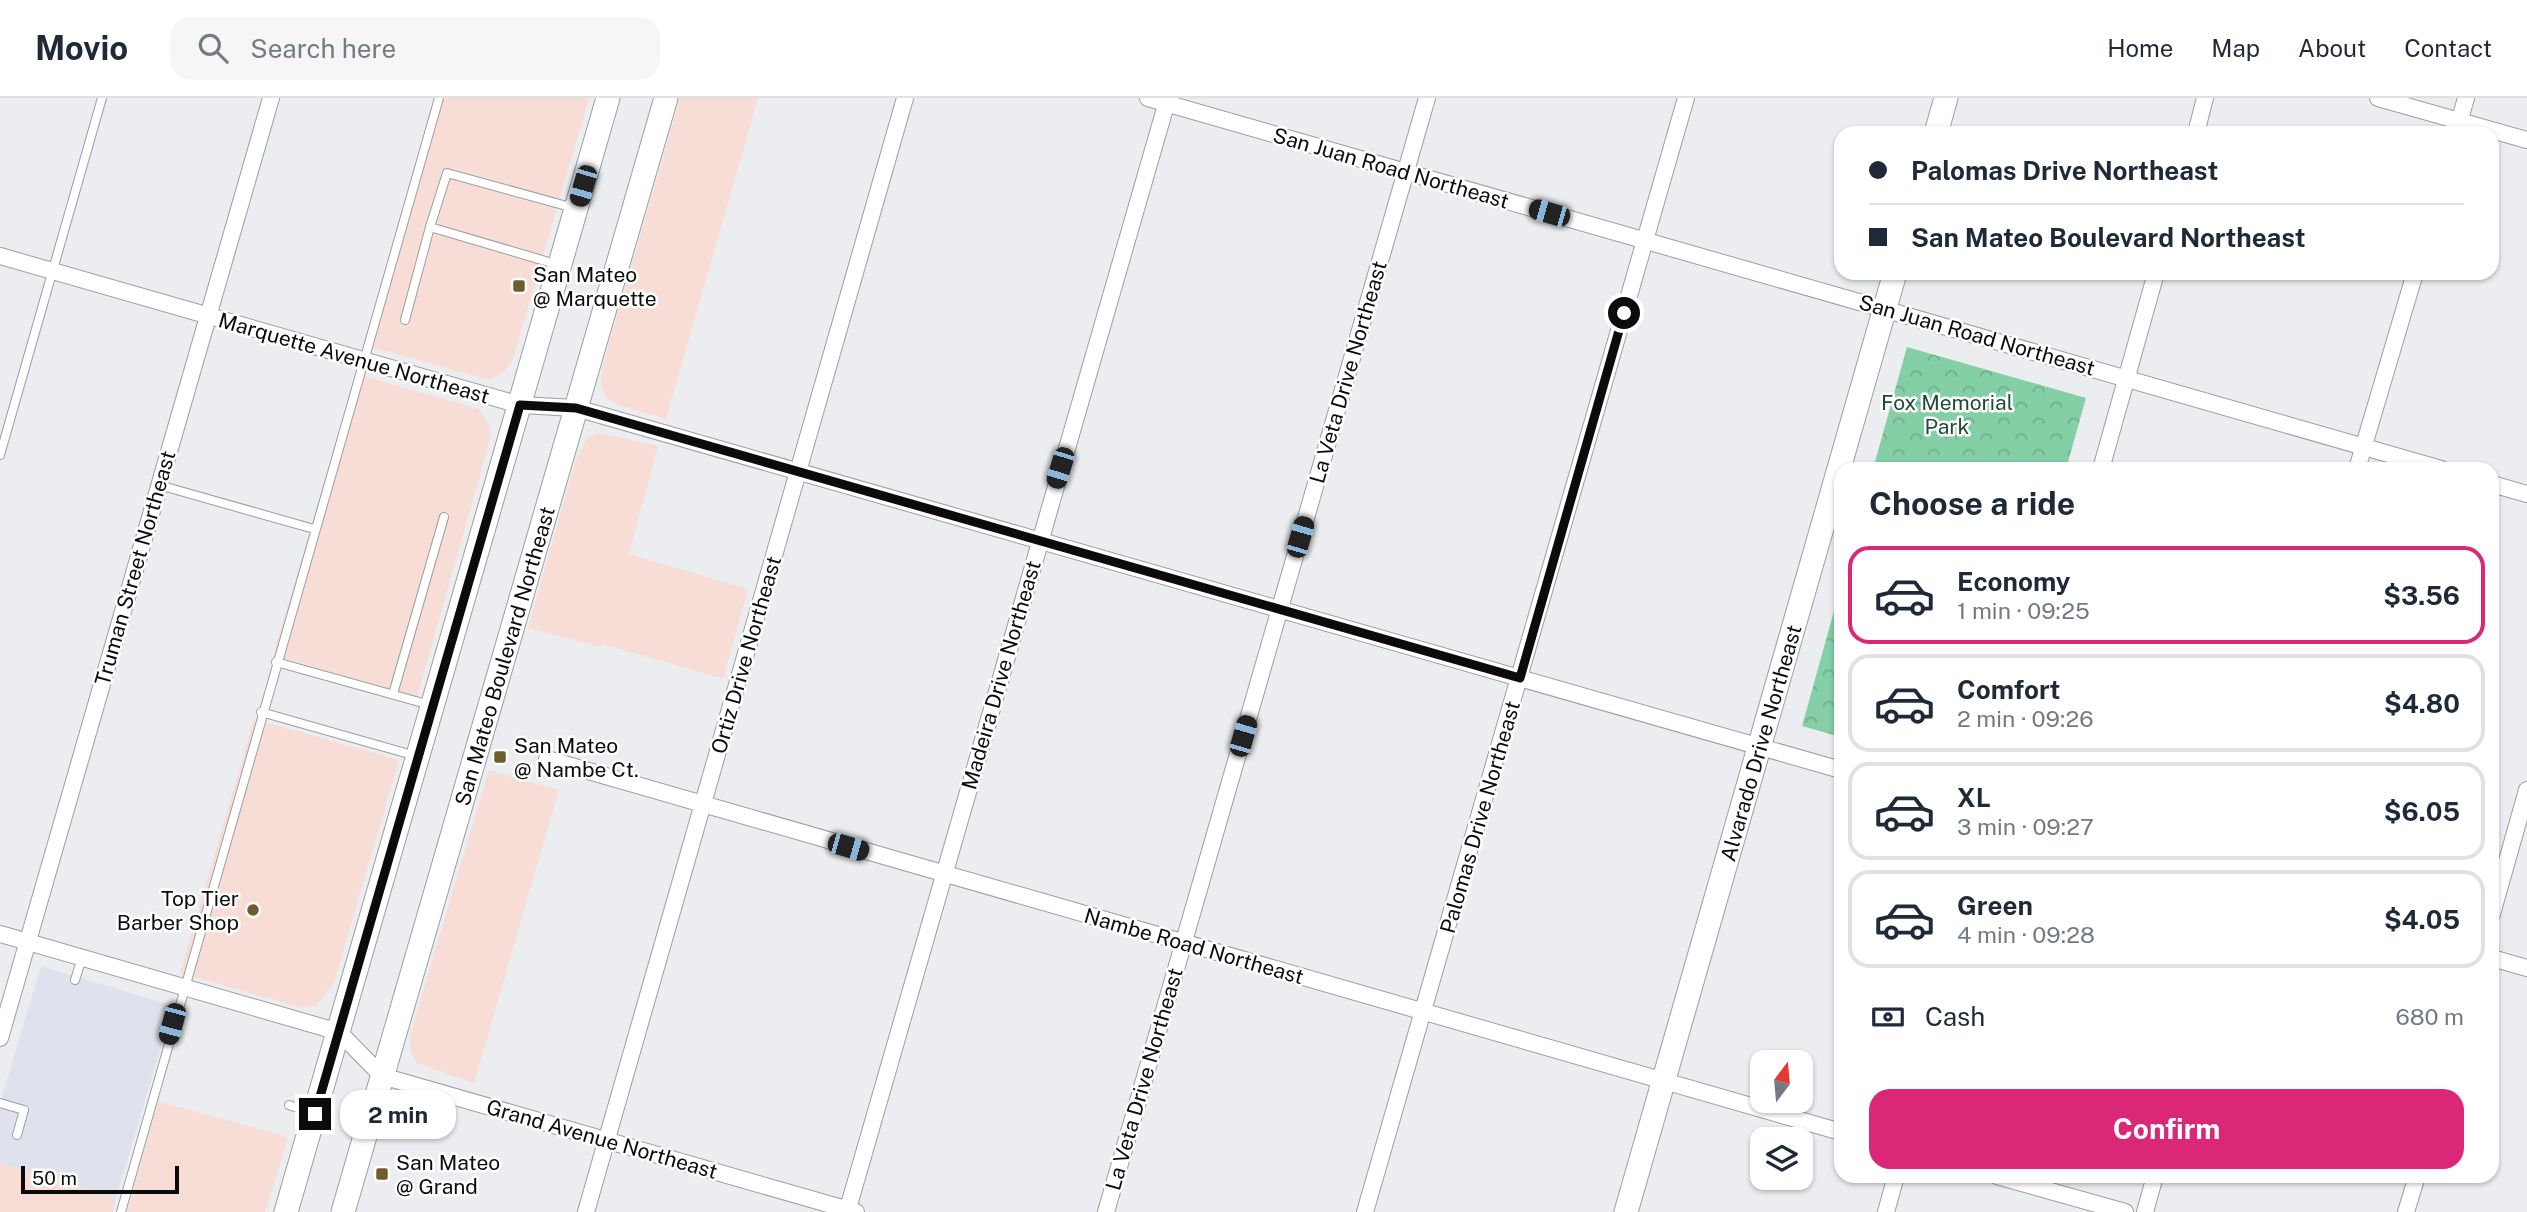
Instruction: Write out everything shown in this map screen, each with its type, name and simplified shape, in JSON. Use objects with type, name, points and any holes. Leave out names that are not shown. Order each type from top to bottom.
[{"type":"main road","points":[[286,1212],[608,98]]},
{"type":"main road","name":"San Mateo Boulevard Northeast","points":[[343,1212],[666,98]]},
{"type":"main road","points":[[1938,126],[1946,98]]},
{"type":"main road","name":"Alvarado Drive Northeast","points":[[1840,462],[1893,280]]},
{"type":"main road","name":"Alvarado Drive Northeast","points":[[1626,1212],[1834,483]]},
{"type":"street","name":"Truman Street Northeast","points":[[0,1038],[271,98]]},
{"type":"street","name":"Ortiz Drive Northeast","points":[[586,1212],[905,98]]},
{"type":"street","name":"San Juan Road Northeast","points":[[1149,98],[1885,307],[2418,462]]},
{"type":"street","name":"La Veta Drive Northeast","points":[[1107,1212],[1427,98]]},
{"type":"street","name":"Palomas Drive Northeast","points":[[1366,1212],[1686,98]]},
{"type":"street","points":[[2198,126],[2205,98]]},
{"type":"street","points":[[2378,98],[2454,126]]},
{"type":"street","points":[[2457,126],[2466,98]]},
{"type":"street","name":"Madeira Drive Northeast","points":[[850,1211],[1167,101]]},
{"type":"street","points":[[2499,135],[2527,141]]},
{"type":"street","name":"Marquette Avenue Northeast","points":[[0,256],[520,405],[576,408],[1834,768]]},
{"type":"street","points":[[2103,462],[2155,280]]},
{"type":"street","points":[[2359,462],[2413,280]]},
{"type":"street","points":[[2499,486],[2527,495]]},
{"type":"street","name":"Nambe Road Northeast","points":[[547,759],[1834,1130]]},
{"type":"street","points":[[2499,889],[2527,790]]},
{"type":"street","name":"Grand Avenue Northeast","points":[[0,934],[339,1032],[382,1076],[850,1211]]},
{"type":"street","points":[[2499,960],[2527,968]]},
{"type":"street","points":[[1886,1212],[1894,1183]]},
{"type":"street","points":[[2022,1183],[2125,1212]]},
{"type":"street","points":[[2145,1212],[2153,1183]]},
{"type":"street","points":[[2406,1212],[2415,1183]]},
{"type":"lane","points":[[0,455],[102,98]]},
{"type":"lane","points":[[121,1212],[149,1126],[164,1041],[182,987],[439,98]]},
{"type":"lane","points":[[405,320],[447,173],[577,208]]},
{"type":"lane","points":[[430,227],[560,265]]},
{"type":"lane","points":[[159,485],[314,529]]},
{"type":"lane","points":[[393,694],[444,517]]},
{"type":"lane","points":[[276,662],[433,706]]},
{"type":"lane","points":[[261,712],[419,757]]},
{"type":"lane","points":[[75,980],[82,958]]},
{"type":"lane","points":[[0,1102],[24,1110],[17,1135]]},
{"type":"lane","points":[[289,1105],[315,1114]]},
{"type":"shaded area","points":[[434,98],[589,98],[513,359],[504,372],[489,380],[364,345]]},
{"type":"shaded area","points":[[680,98],[758,98],[666,419],[618,405],[606,397],[601,385],[603,365]]},
{"type":"shaded area","points":[[356,374],[479,409],[489,425],[491,436],[417,697],[273,655]]},
{"type":"shaded area","points":[[600,433],[658,446],[629,554],[748,589],[723,679],[603,644],[601,647],[528,628],[576,460],[587,438]]},
{"type":"shaded area","points":[[254,719],[399,760],[334,983],[316,1006],[302,1008],[180,973]]},
{"type":"shaded area","points":[[489,770],[559,790],[474,1083],[416,1063],[410,1049],[410,1035]]},
{"type":"shaded area","points":[[41,966],[173,1006],[116,1198],[0,1163],[0,1104]]},
{"type":"shaded area","points":[[158,1101],[288,1137],[265,1212],[127,1212]]},
{"type":"shaded area","points":[[0,1163],[116,1198],[112,1212],[0,1212]]},
{"type":"green space","name":"Fox Memorial Park","points":[[1907,347],[2086,398],[2068,462],[1875,462]]},
{"type":"green space","points":[[1834,611],[1834,735],[1802,726]]},
{"type":"place","name":"San Mateo @ Marquette","points":[[519,286]]},
{"type":"place","name":"San Mateo @ Nambe Ct.","points":[[500,757]]},
{"type":"place","name":"Top Tier Barber Shop","points":[[253,910]]},
{"type":"place","name":"San Mateo @ Grand","points":[[382,1174]]},
{"type":"route","points":[[315,1114],[520,405],[576,408],[1520,678],[1624,313]]}]
